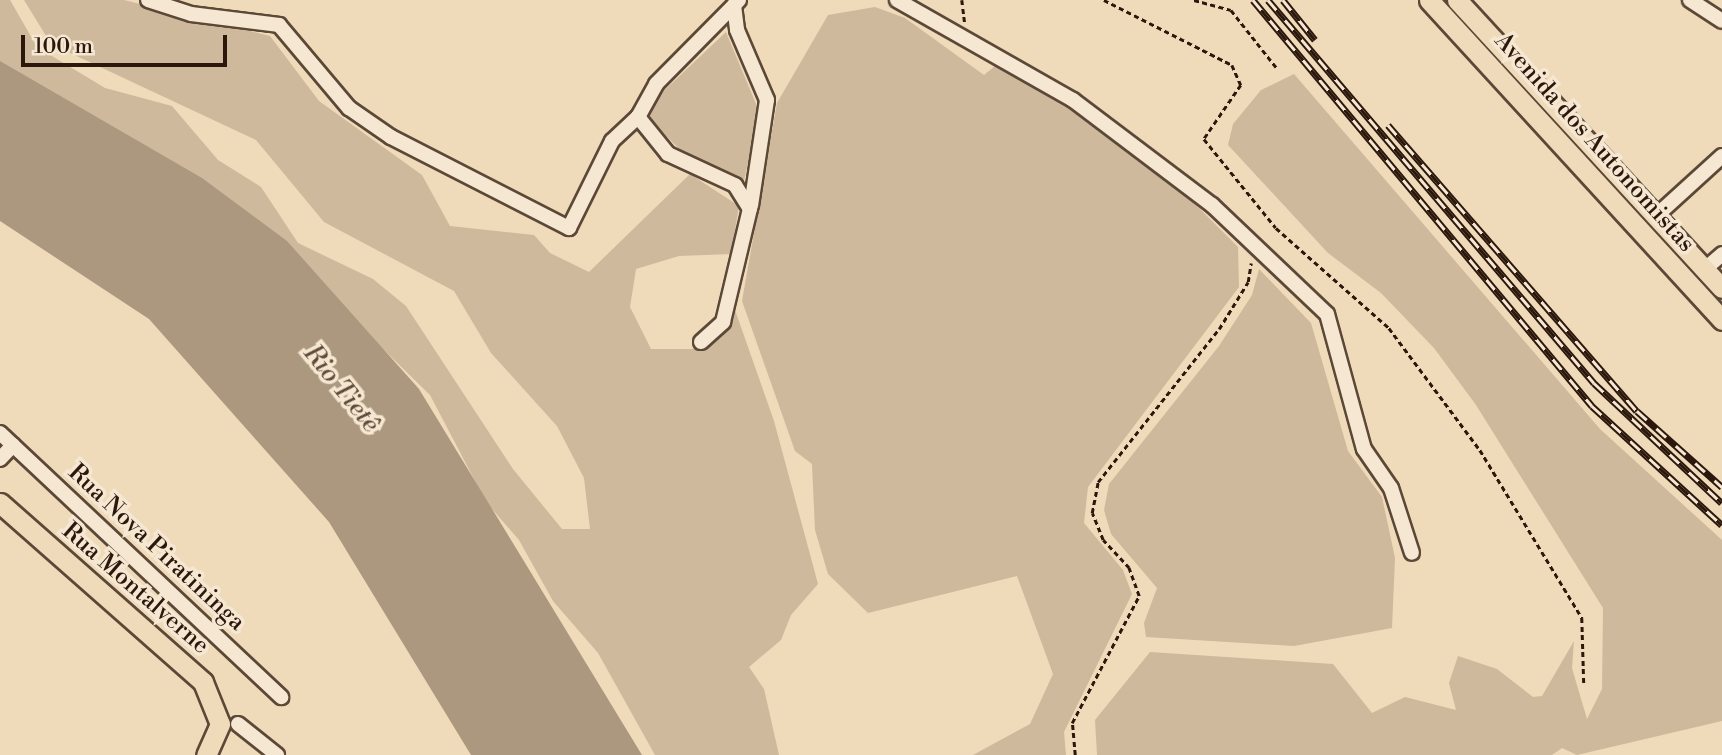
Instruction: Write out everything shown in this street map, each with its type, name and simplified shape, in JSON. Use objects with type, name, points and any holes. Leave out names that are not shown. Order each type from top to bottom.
[{"type":"main road","name":"Avenida dos Autonomistas","points":[[1429,0],[1722,320]]},
{"type":"main road","name":"Avenida dos Autonomistas","points":[[1457,0],[1722,288]]},
{"type":"main road","points":[[1672,265],[1705,269]]},
{"type":"main road","name":"Rua Montalverne","points":[[0,503],[203,682],[229,724]]},
{"type":"main road","points":[[206,755],[229,724]]},
{"type":"street","points":[[148,0],[191,14],[279,25],[349,108],[391,137],[569,228],[612,141],[638,117],[649,92],[737,3],[767,100],[750,209],[723,322],[701,342]]},
{"type":"street","points":[[897,0],[1073,100],[1212,205],[1327,314],[1364,449],[1391,488],[1412,554]]},
{"type":"street","points":[[1690,0],[1722,21]]},
{"type":"street","points":[[638,117],[668,154],[735,185],[750,209]]},
{"type":"street","points":[[1656,216],[1722,156]]},
{"type":"street","points":[[1705,269],[1722,254]]},
{"type":"street","name":"Rua Nova Piratininga","points":[[0,433],[281,697]]},
{"type":"street","points":[[0,458],[13,445]]},
{"type":"street","points":[[229,724],[277,755]]},
{"type":"path","points":[[961,0],[967,40]]},
{"type":"path","points":[[1104,0],[1231,65],[1241,85],[1204,139],[1276,229],[1389,328],[1480,450],[1582,618],[1584,685]]},
{"type":"path","points":[[1194,0],[1231,10],[1276,66]]},
{"type":"path","points":[[1075,755],[1072,723],[1139,596],[1129,568],[1103,540],[1092,513],[1098,482],[1219,329],[1248,282],[1254,245]]},
{"type":"shaded area","points":[[0,0],[10,0],[37,47],[105,88],[172,106],[218,160],[261,187],[298,243],[373,279],[406,306],[513,469],[562,529],[590,529],[584,478],[557,426],[491,353],[454,291],[324,222],[256,140],[51,44],[24,0],[124,0],[270,36],[319,101],[422,175],[450,226],[534,235],[550,253],[589,272],[690,174],[739,206],[731,254],[679,256],[636,269],[630,307],[651,349],[701,349],[721,337],[735,310],[774,421],[818,584],[791,615],[781,640],[749,667],[764,689],[779,755],[655,755],[598,653],[553,601],[519,540],[486,502],[430,395],[376,342],[0,68]]},
{"type":"shaded area","points":[[875,7],[905,18],[984,75],[996,65],[1061,100],[1180,189],[1238,247],[1239,287],[1088,487],[1084,523],[1123,570],[1132,594],[1064,732],[1066,755],[973,755],[1030,724],[1053,674],[1017,576],[868,613],[828,574],[815,530],[812,464],[795,451],[742,301],[777,103],[828,15]]},
{"type":"shaded area","points":[[726,32],[759,111],[744,181],[682,152],[647,116],[653,101]]},
{"type":"shaded area","points":[[1294,74],[1600,429],[1722,540],[1722,721],[1577,755],[1562,748],[1552,755],[1097,755],[1095,720],[1150,652],[1333,664],[1372,713],[1405,697],[1456,710],[1449,683],[1458,656],[1497,669],[1533,697],[1542,696],[1574,641],[1572,668],[1587,719],[1602,689],[1603,608],[1476,405],[1434,348],[1381,293],[1328,253],[1228,145],[1233,124],[1261,90]]},
{"type":"shaded area","points":[[1259,269],[1311,323],[1348,451],[1382,497],[1395,558],[1392,628],[1294,646],[1146,637],[1144,623],[1157,588],[1111,534],[1104,510],[1109,484],[1219,346],[1252,295]]},
{"type":"water","name":"Rio Tietê","points":[[0,61],[202,178],[287,241],[419,389],[642,755],[471,755],[329,522],[149,319],[0,221]]},
{"type":"railway","points":[[1253,0],[1592,406],[1722,525]]},
{"type":"railway","points":[[1268,0],[1594,383],[1722,503]]},
{"type":"railway","points":[[1283,0],[1315,40]]},
{"type":"railway","points":[[1388,125],[1637,411],[1722,487]]}]
